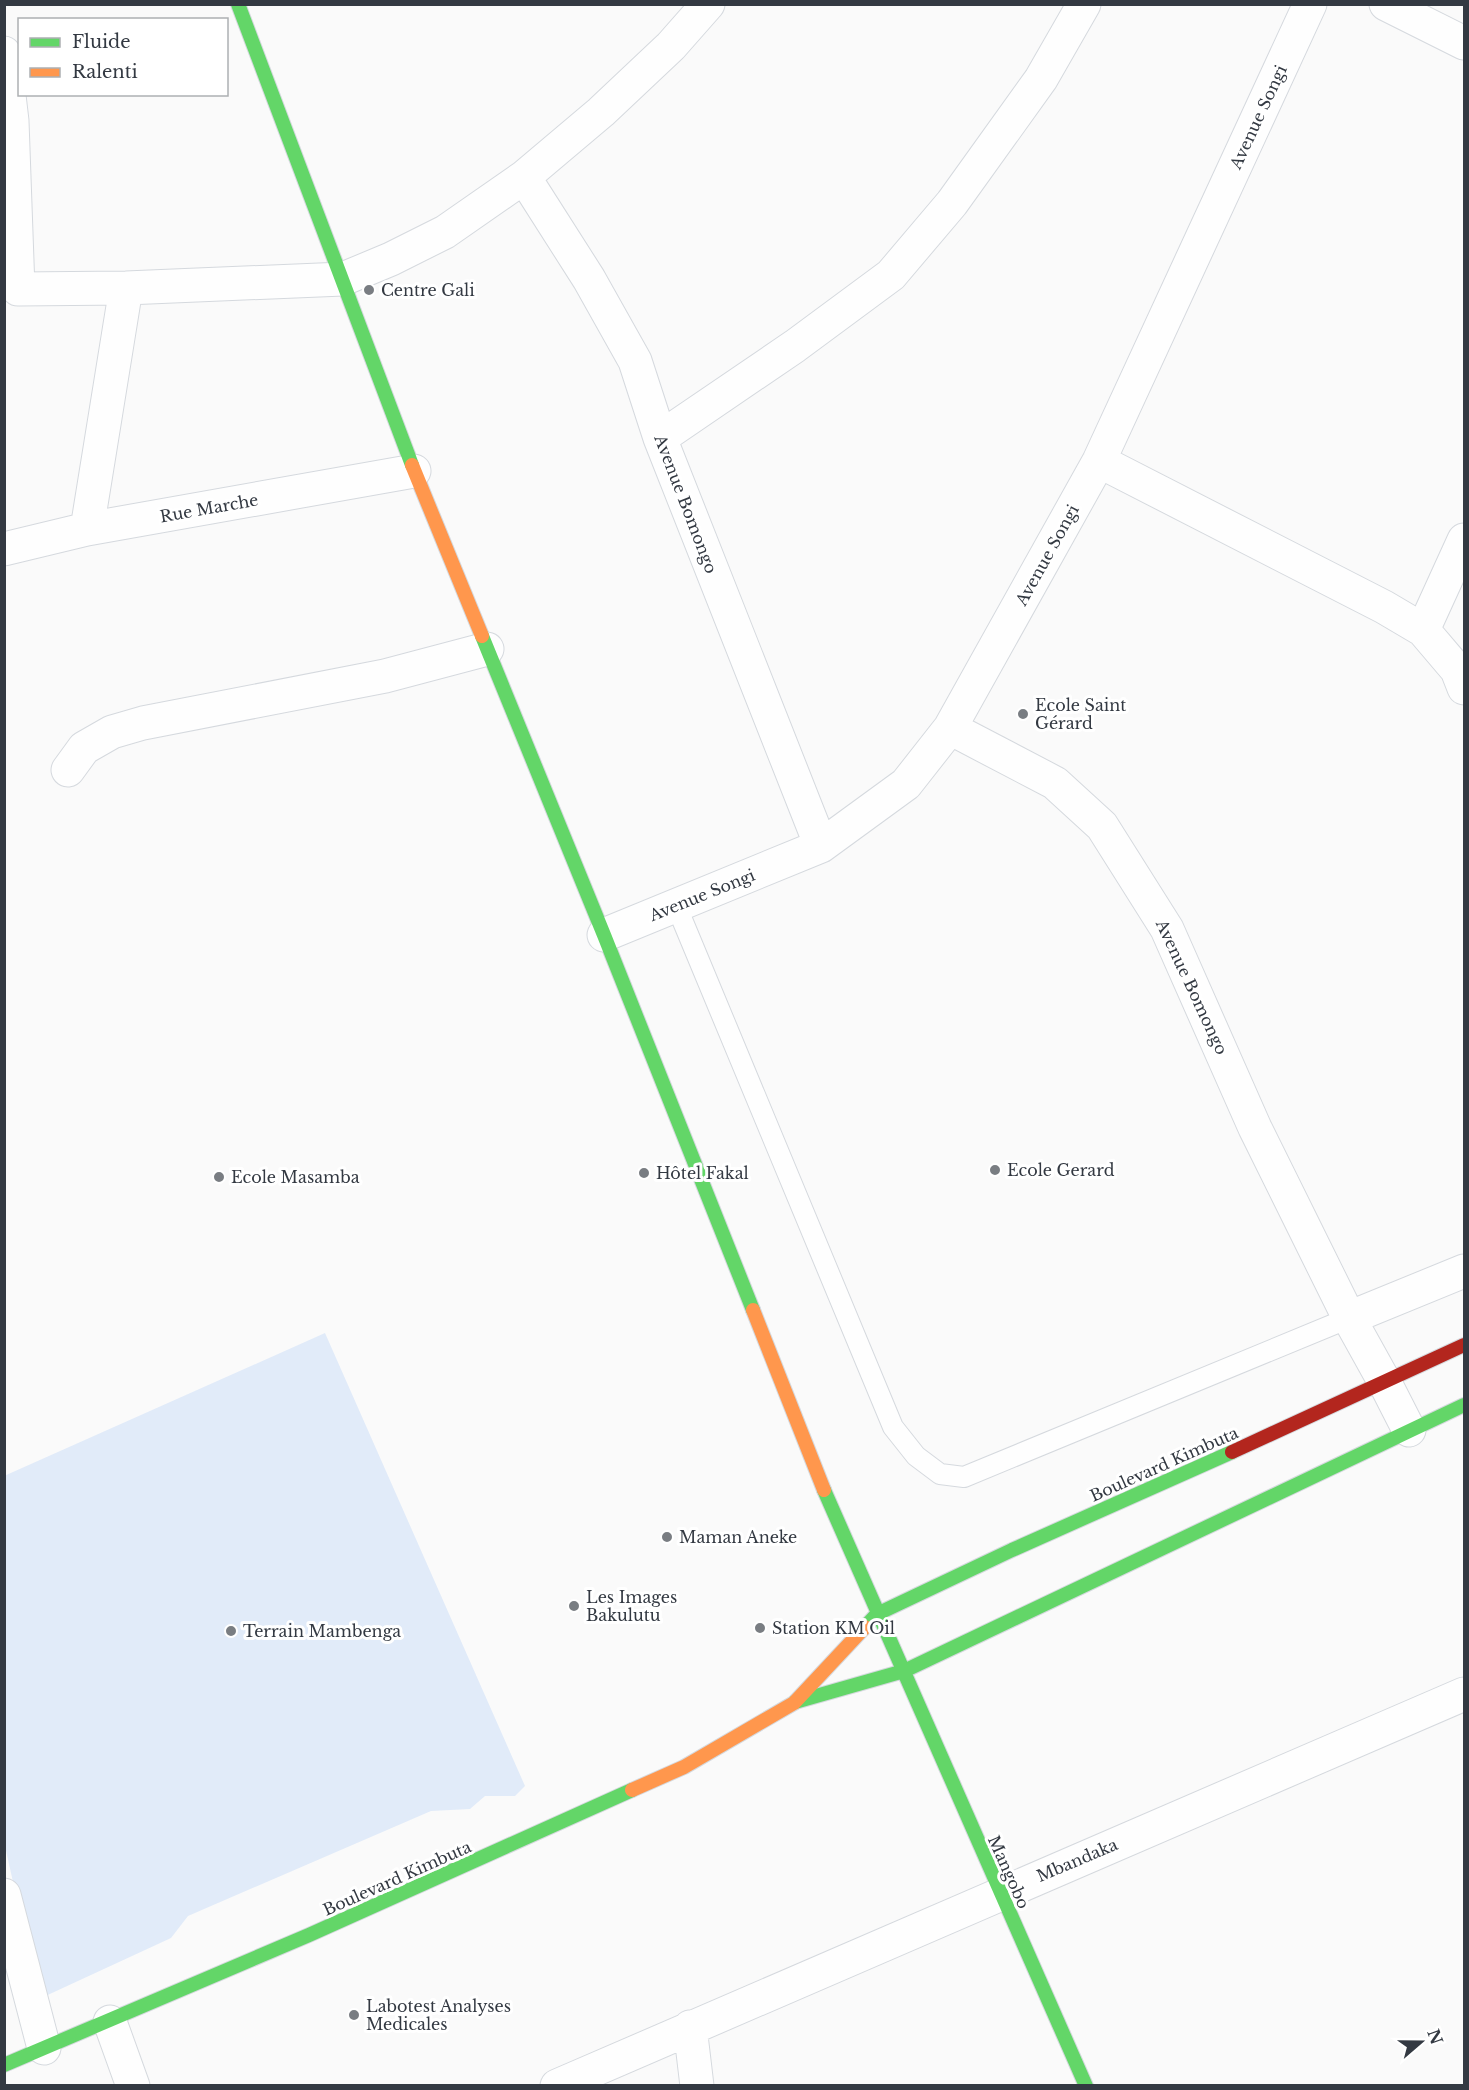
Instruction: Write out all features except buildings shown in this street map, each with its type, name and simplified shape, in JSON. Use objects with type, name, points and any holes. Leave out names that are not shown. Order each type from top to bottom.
[{"type":"street","name":"Mangobo","points":[[238,4],[414,471],[604,935],[817,1473],[877,1614],[1086,2085]]},
{"type":"street","points":[[4,53],[12,121],[11,289],[126,288],[343,279],[391,259],[445,232],[524,177],[601,112],[671,45],[708,4]]},
{"type":"street","points":[[660,438],[795,346],[891,275],[952,203],[1041,79],[1084,4]]},
{"type":"street","name":"Avenue Songi","points":[[604,935],[821,846],[906,784],[950,728],[1099,461],[1310,4]]},
{"type":"street","points":[[1386,4],[1464,43]]},
{"type":"street","name":"Avenue Bomongo","points":[[524,177],[589,279],[635,361],[660,438],[821,846]]},
{"type":"street","points":[[87,529],[126,288]]},
{"type":"street","points":[[1099,461],[1384,607],[1423,630],[1457,670],[1464,688]]},
{"type":"street","name":"Rue Marche","points":[[4,549],[87,529],[414,471]]},
{"type":"street","points":[[1423,630],[1464,540]]},
{"type":"street","points":[[68,770],[84,748],[112,732],[143,723],[385,676],[487,649]]},
{"type":"street","name":"Avenue Bomongo","points":[[950,728],[1055,783],[1102,826],[1167,929],[1256,1128],[1349,1318],[1409,1430]]},
{"type":"street","points":[[1349,1318],[1464,1271]]},
{"type":"street","name":"Boulevard Kimbuta","points":[[877,1614],[1464,1345]]},
{"type":"street","points":[[794,1703],[904,1671],[1464,1405]]},
{"type":"street","points":[[794,1703],[877,1614]]},
{"type":"street","name":"Mbandaka","points":[[557,2085],[1464,1694]]},
{"type":"street","name":"Boulevard Kimbuta","points":[[4,2065],[110,2022],[309,1935],[684,1767],[794,1703]]},
{"type":"street","points":[[4,1895],[44,2048]]},
{"type":"street","points":[[110,2022],[133,2085]]},
{"type":"street","points":[[690,2027],[697,2085]]},
{"type":"lane","points":[[676,905],[894,1427],[916,1456],[940,1474],[964,1478],[1349,1318]]},
{"type":"shaded area","name":"Terrain Mambenga","points":[[325,1333],[525,1786],[515,1796],[485,1796],[470,1809],[431,1811],[188,1916],[171,1938],[39,1999],[5,1846],[4,1476]]},
{"type":"traffic: fast","points":[[238,4],[412,465]]},
{"type":"traffic: fast","points":[[482,636],[753,1310]]},
{"type":"traffic: fast","points":[[795,1702],[904,1671],[1464,1405]]},
{"type":"traffic: fast","points":[[865,1627],[877,1614],[1012,1550],[1232,1452]]},
{"type":"traffic: fast","points":[[824,1490],[1086,2086]]},
{"type":"traffic: fast","points":[[4,2065],[309,1935],[632,1790]]},
{"type":"traffic: slow","points":[[412,465],[482,636]]},
{"type":"traffic: slow","points":[[753,1310],[824,1490]]},
{"type":"traffic: slow","points":[[632,1790],[684,1767],[794,1703],[865,1627]]},
{"type":"traffic: jam","points":[[1232,1452],[1464,1345]]},
{"type":"place","name":"Centre Gali","points":[[369,290]]},
{"type":"place","name":"Ecole Saint Gérard","points":[[1023,714]]},
{"type":"place","name":"Ecole Gerard","points":[[995,1170]]},
{"type":"place","name":"Hôtel Fakal","points":[[644,1173]]},
{"type":"place","name":"Ecole Masamba","points":[[219,1177]]},
{"type":"place","name":"Maman Aneke","points":[[667,1537]]},
{"type":"place","name":"Les Images Bakulutu","points":[[574,1606]]},
{"type":"place","name":"Station KM Oil","points":[[760,1628]]},
{"type":"place","name":"Terrain Mambenga","points":[[231,1631]]},
{"type":"place","name":"Labotest Analyses Medicales","points":[[354,2015]]}]
